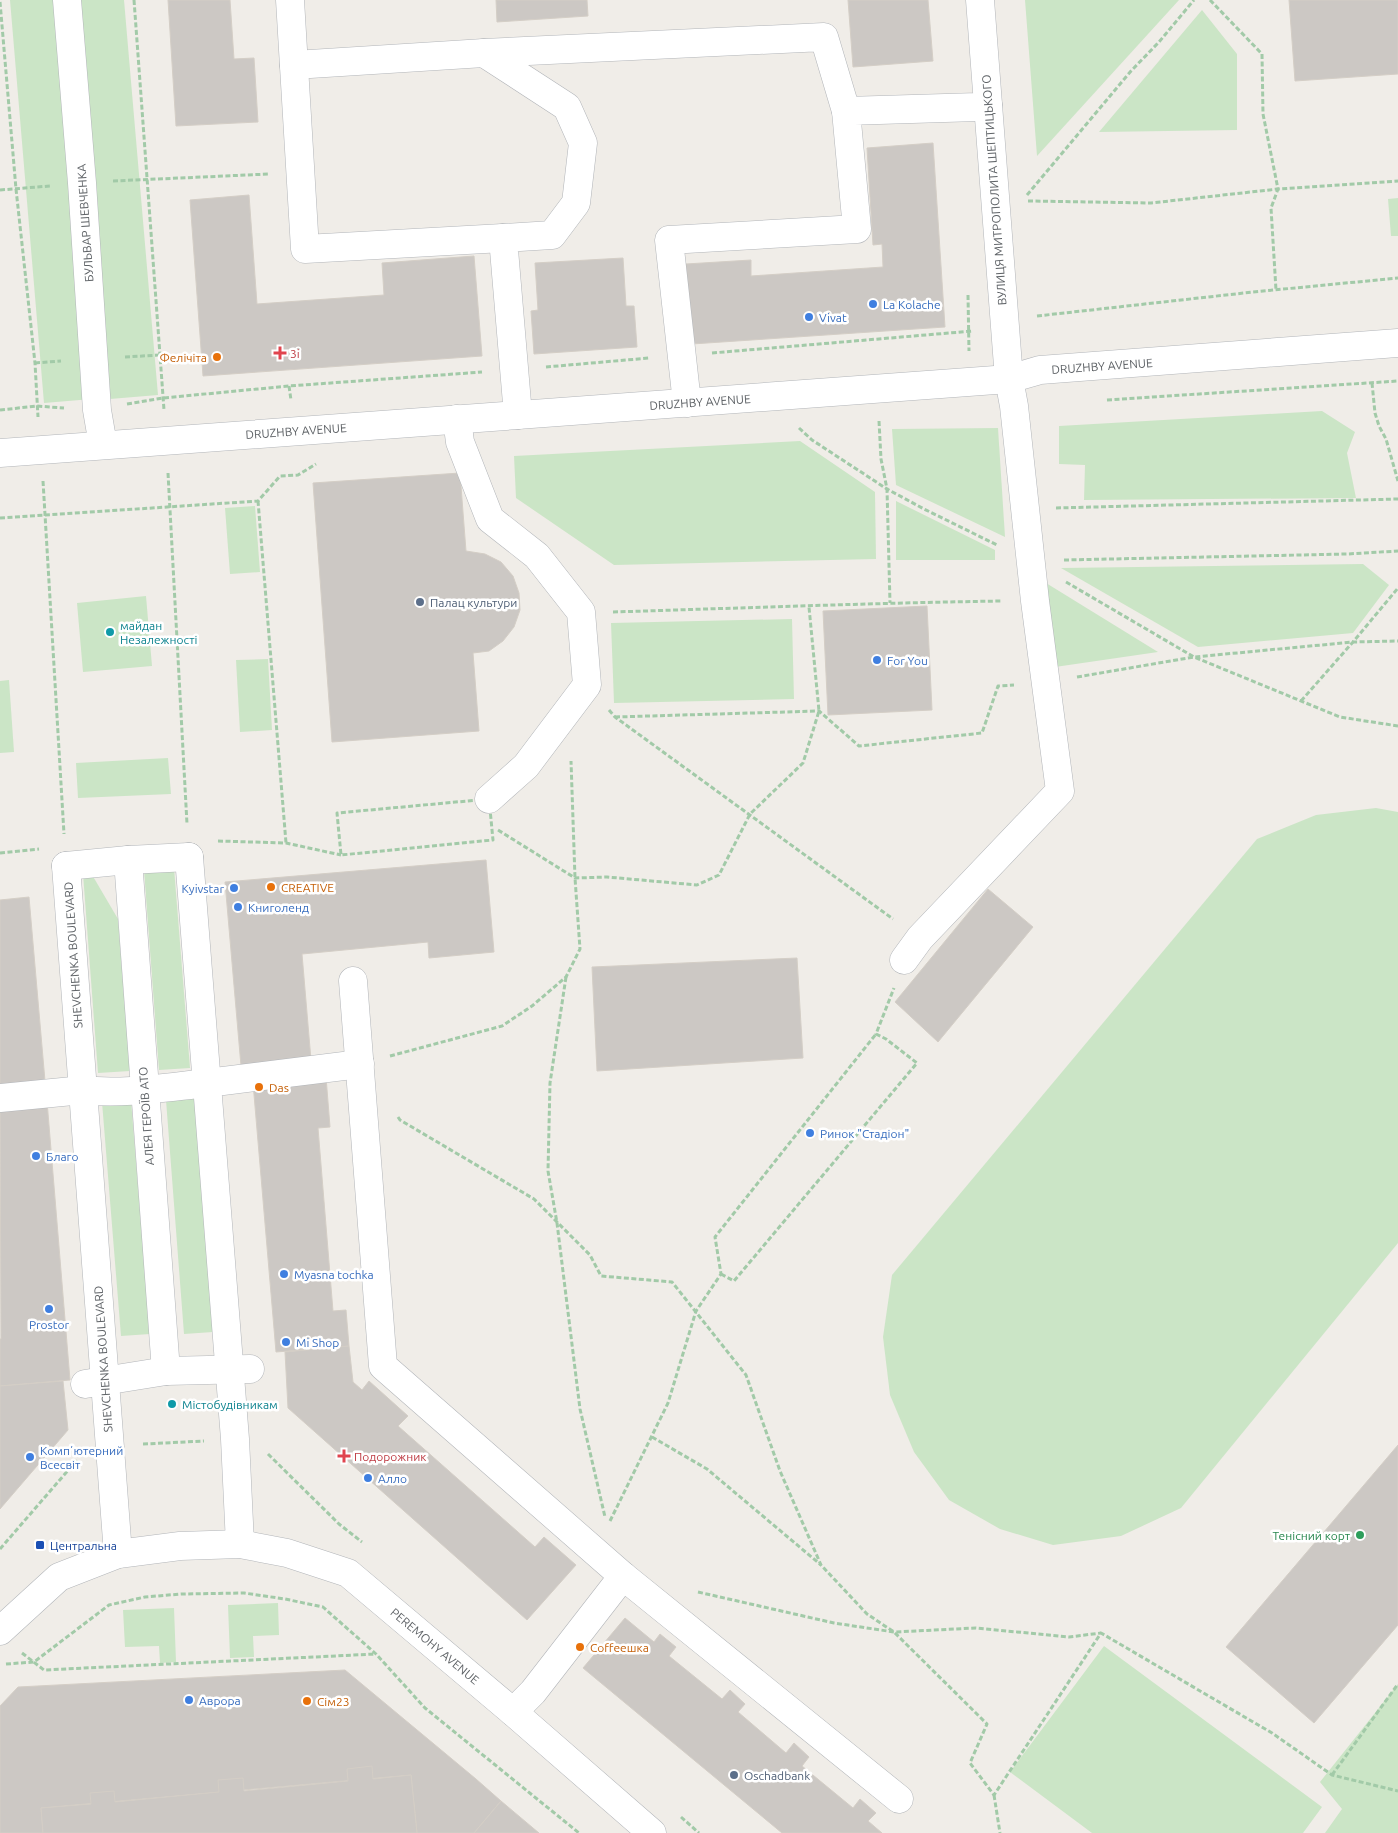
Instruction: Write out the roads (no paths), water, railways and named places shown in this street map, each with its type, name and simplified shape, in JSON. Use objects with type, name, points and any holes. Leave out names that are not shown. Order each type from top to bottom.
[{"type":"street","name":"БУЛЬВАР ШЕВЧЕНКА","points":[[67,0],[82,183],[97,410],[103,445]]},
{"type":"street","points":[[290,0],[305,250],[552,235],[576,203],[583,142],[567,107],[484,53]]},
{"type":"street","name":"ВУЛИЦЯ МИТРОПОЛИТА ШЕПТИЦЬКОГО","points":[[904,960],[920,938],[1060,791],[1030,561],[1014,406],[1009,379],[980,0]]},
{"type":"street","points":[[294,66],[484,53],[824,37],[846,111],[858,229],[668,240],[687,403]]},
{"type":"street","points":[[846,111],[978,108],[988,105]]},
{"type":"street","points":[[503,238],[518,415]]},
{"type":"street","name":"DRUZHBY AVENUE","points":[[0,453],[1009,379],[1040,370],[1398,343]]},
{"type":"street","points":[[457,419],[460,442],[490,519],[537,556],[580,612],[587,685],[526,766],[489,799]]},
{"type":"street","name":"SHEVCHENKA BOULEVARD","points":[[118,1554],[110,1446],[95,1382],[83,1090],[66,866],[189,857],[207,1083]]},
{"type":"street","name":"АЛЕЯ ГЕРОЇВ АТО","points":[[128,860],[166,1371]]},
{"type":"street","points":[[354,981],[383,1366],[623,1576],[899,1799]]},
{"type":"street","points":[[0,1098],[83,1090],[95,1092],[144,1089],[360,1064]]},
{"type":"street","points":[[207,1083],[240,1369],[236,1439],[240,1544]]},
{"type":"street","points":[[95,1382],[166,1371],[240,1369]]},
{"type":"street","name":"PEREMOHY AVENUE","points":[[0,1632],[59,1577],[118,1554],[180,1546],[240,1544],[287,1553],[348,1573],[513,1712],[652,1833]]},
{"type":"street","points":[[513,1712],[533,1692],[623,1576]]},
{"type":"place","name":"La Kolache","points":[[873,304]]},
{"type":"place","name":"Vivat","points":[[809,317]]},
{"type":"place","name":"3i","points":[[280,353]]},
{"type":"place","name":"Фелічіта","points":[[217,357]]},
{"type":"place","name":"Палац культури","points":[[420,602]]},
{"type":"place","name":"майдан Незалежності","points":[[110,632]]},
{"type":"place","name":"For You","points":[[877,660]]},
{"type":"place","name":"CREATIVE","points":[[271,887]]},
{"type":"place","name":"Kyivstar","points":[[234,888]]},
{"type":"place","name":"Книголенд","points":[[238,907]]},
{"type":"place","name":"Das","points":[[259,1087]]},
{"type":"place","name":"Ринок \"Стадіон\"","points":[[810,1133]]},
{"type":"place","name":"Благо","points":[[36,1156]]},
{"type":"place","name":"Myasna tochka","points":[[284,1274]]},
{"type":"place","name":"Prostor","points":[[49,1309]]},
{"type":"place","name":"Mi Shop","points":[[286,1342]]},
{"type":"place","name":"Містобудівникам","points":[[172,1404]]},
{"type":"place","name":"Подорожник","points":[[344,1456]]},
{"type":"place","name":"Компʼютерний Всесвіт","points":[[30,1457]]},
{"type":"place","name":"Алло","points":[[368,1478]]},
{"type":"place","name":"Тенісний корт","points":[[1360,1535]]},
{"type":"place","name":"Центральна","points":[[40,1545]]},
{"type":"place","name":"Coffeeшка","points":[[580,1647]]},
{"type":"place","name":"Аврора","points":[[189,1700]]},
{"type":"place","name":"Сім23","points":[[307,1701]]},
{"type":"place","name":"Oschadbank","points":[[734,1775]]}]
